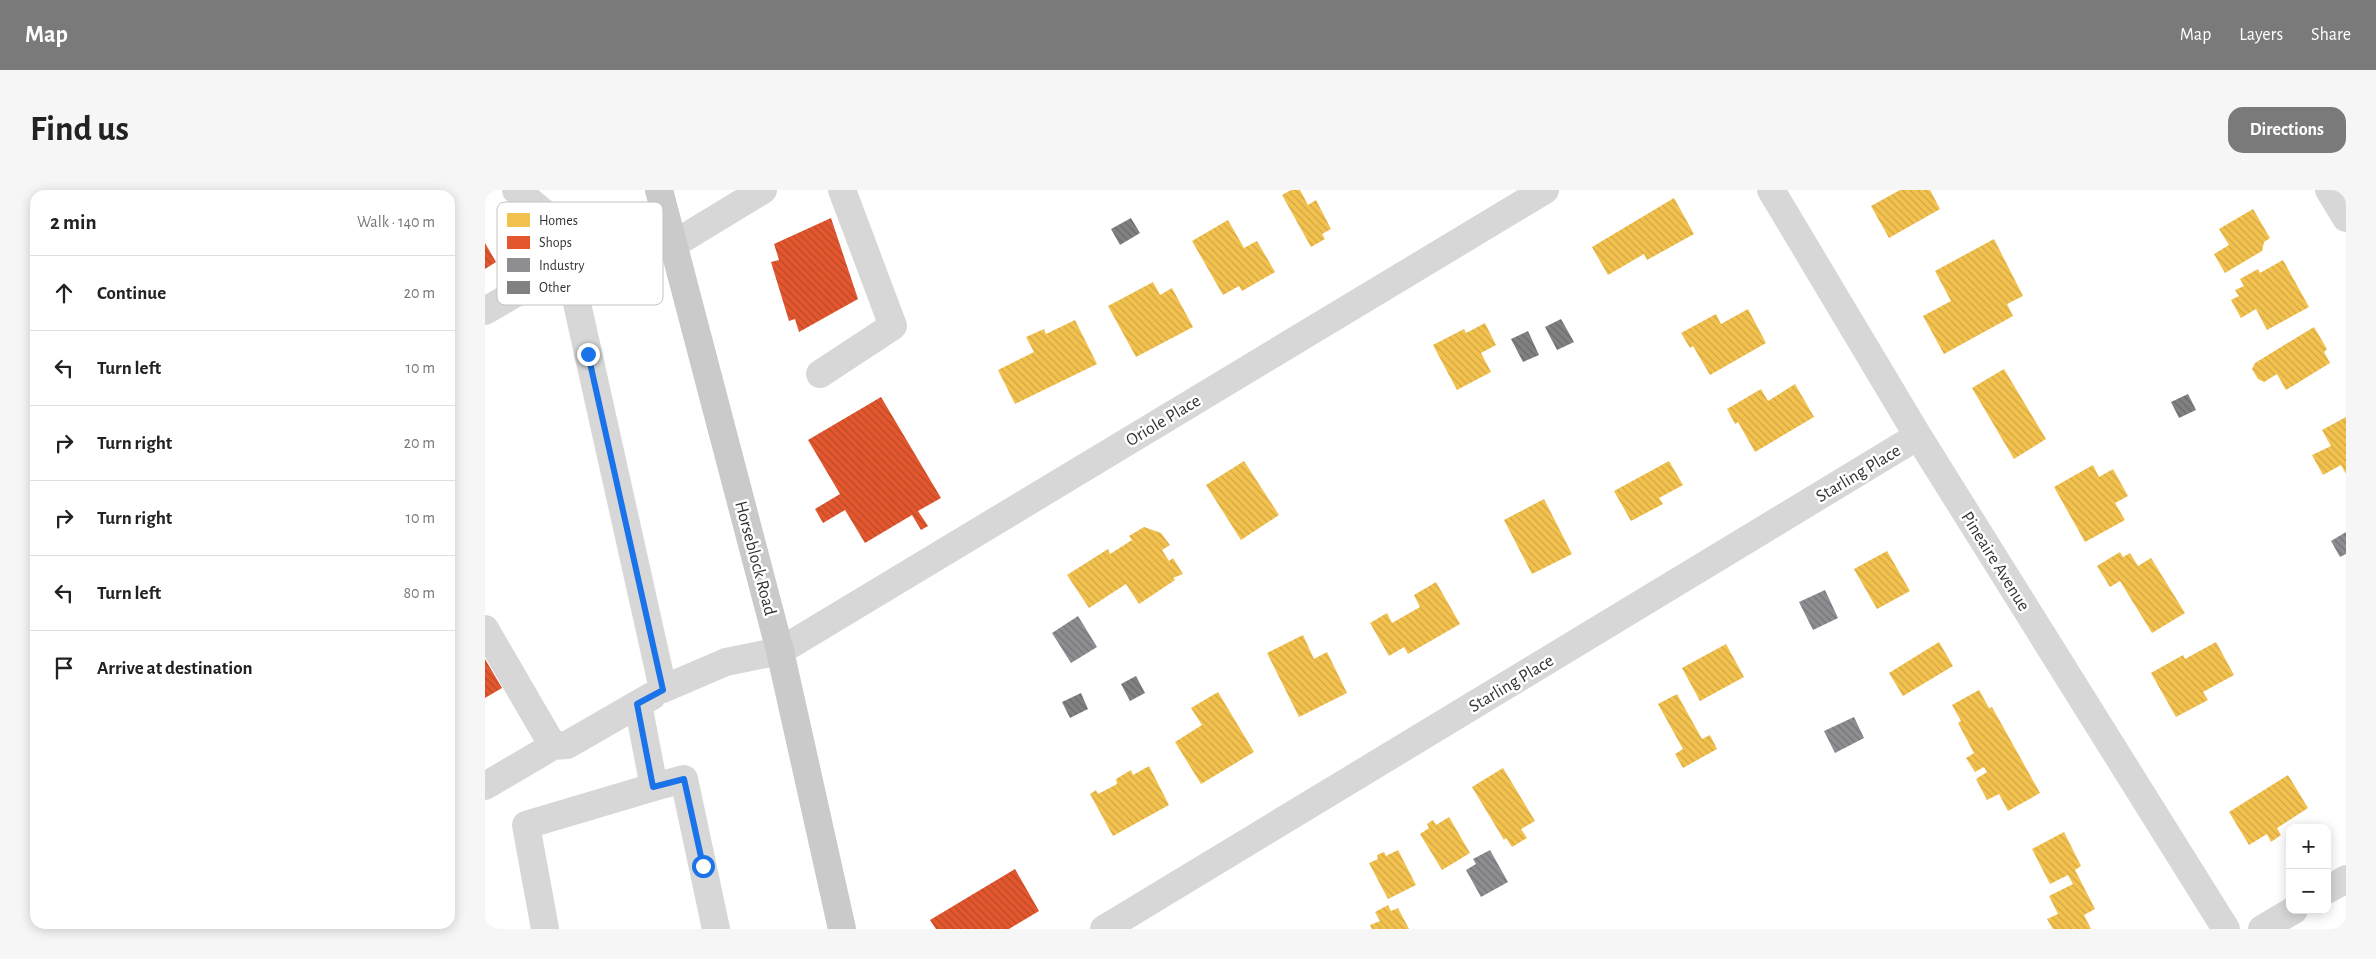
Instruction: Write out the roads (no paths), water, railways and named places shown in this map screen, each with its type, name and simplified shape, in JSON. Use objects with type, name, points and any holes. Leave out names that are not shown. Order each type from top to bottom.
[{"type":"main road","name":"Horseblock Road","points":[[663,204],[780,651],[842,929]]},
{"type":"street","points":[[516,190],[531,202]]},
{"type":"street","points":[[663,247],[674,244],[763,190]]},
{"type":"street","points":[[820,374],[893,326],[842,190]]},
{"type":"street","name":"Oriole Place","points":[[485,786],[553,746],[567,745],[663,690],[726,662],[780,651],[1545,190]]},
{"type":"street","name":"Pineaire Avenue","points":[[1771,190],[1918,436],[2226,929]]},
{"type":"street","points":[[2329,190],[2346,218]]},
{"type":"street","points":[[485,311],[497,304]]},
{"type":"street","points":[[577,305],[663,690]]},
{"type":"street","name":"Starling Place","points":[[1104,929],[1918,436]]},
{"type":"street","points":[[485,629],[553,746]]},
{"type":"street","points":[[637,704],[653,787]]},
{"type":"street","points":[[545,929],[526,826],[684,779],[716,929]]},
{"type":"street","points":[[2331,888],[2346,879]]},
{"type":"street","points":[[2262,929],[2287,914]]}]
